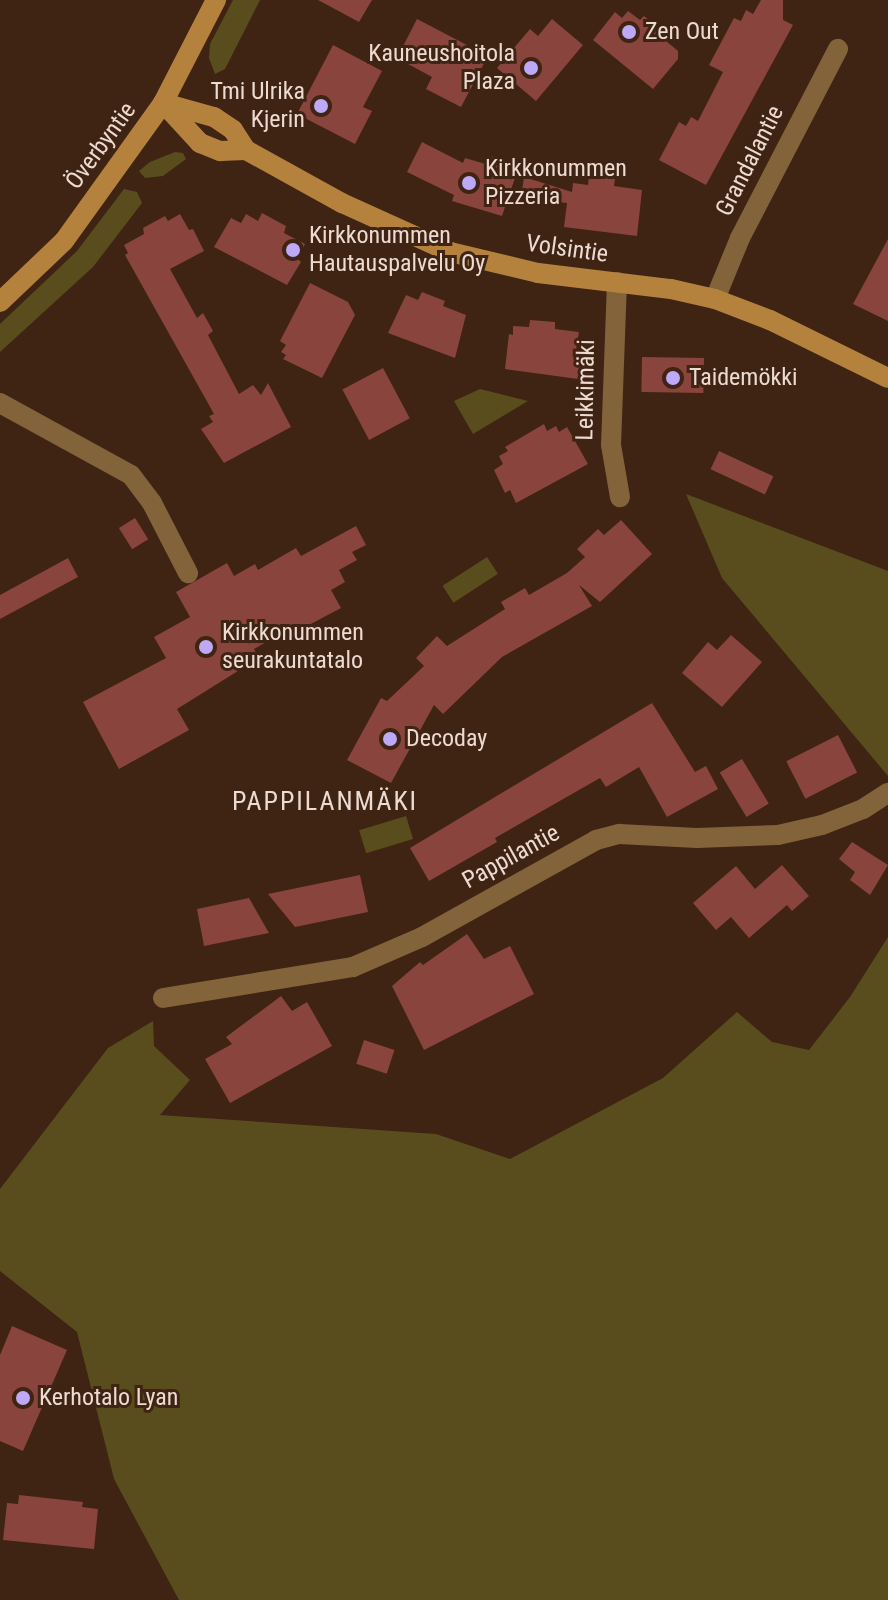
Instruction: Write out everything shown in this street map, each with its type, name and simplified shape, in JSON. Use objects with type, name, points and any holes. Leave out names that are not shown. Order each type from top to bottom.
[{"type":"street","name":"Överbyntie","points":[[0,302],[64,241],[163,103],[216,0]]},
{"type":"street","name":"Grandalantie","points":[[715,299],[740,238],[838,49]]},
{"type":"street","name":"Volsintie","points":[[163,103],[200,143],[220,151],[246,150]]},
{"type":"street","name":"Volsintie","points":[[163,103],[214,117],[233,130],[246,150],[342,203],[450,252],[538,273],[617,282],[715,299],[770,320],[888,378]]},
{"type":"street","name":"Leikkimäki","points":[[617,282],[611,445],[620,497]]},
{"type":"street","points":[[0,403],[131,475],[152,503],[188,573]]},
{"type":"street","name":"Pappilantie","points":[[163,998],[353,967],[422,937],[596,840],[619,834],[697,838],[778,835],[849,814],[888,793]]},
{"type":"shaded area","points":[[233,0],[260,0],[225,69],[215,74],[209,58],[210,44]]},
{"type":"shaded area","points":[[175,152],[183,153],[186,159],[163,176],[145,178],[139,171],[150,162]]},
{"type":"shaded area","points":[[124,189],[137,192],[142,203],[93,267],[0,352],[0,324],[77,251]]},
{"type":"shaded area","points":[[480,389],[528,401],[473,434],[454,401]]},
{"type":"shaded area","points":[[686,494],[888,571],[888,776],[722,578]]},
{"type":"shaded area","points":[[487,557],[498,574],[453,603],[443,586]]},
{"type":"shaded area","points":[[406,816],[413,839],[366,853],[359,830]]},
{"type":"shaded area","points":[[888,937],[888,1600],[179,1600],[114,1479],[77,1332],[0,1271],[0,1189],[108,1048],[153,1021],[154,1046],[190,1080],[160,1115],[436,1134],[510,1159],[663,1078],[737,1012],[772,1042],[809,1050],[850,997]]},
{"type":"building","points":[[318,0],[372,0],[359,22]]},
{"type":"building","points":[[761,0],[783,0],[783,20],[793,25],[706,185],[659,160],[679,122],[686,126],[691,117],[698,121],[723,72],[709,65],[734,18],[741,21],[746,10],[753,14]]},
{"type":"building","points":[[628,11],[640,20],[644,16],[664,32],[660,36],[678,51],[678,59],[653,89],[593,40],[615,12],[622,18]]},
{"type":"building","points":[[417,19],[488,56],[461,107],[426,89],[432,77],[397,58]]},
{"type":"building","points":[[552,19],[583,45],[536,101],[497,68],[530,29],[538,36]]},
{"type":"building","points":[[333,45],[382,71],[363,107],[372,111],[355,144],[297,114]]},
{"type":"building","points":[[422,142],[463,163],[465,158],[489,165],[490,156],[512,162],[509,173],[516,175],[502,216],[452,201],[454,195],[407,172]]},
{"type":"building","points":[[589,176],[615,179],[614,186],[642,190],[637,236],[564,227],[567,203],[521,198],[524,177],[572,192],[573,183],[588,185]]},
{"type":"building","points":[[262,213],[286,226],[284,233],[305,244],[298,259],[301,262],[287,285],[214,247],[231,218],[241,223],[246,214],[258,221]]},
{"type":"building","points":[[180,214],[189,230],[193,229],[204,251],[170,269],[197,318],[203,313],[213,331],[208,335],[239,394],[253,385],[261,395],[268,383],[291,427],[224,463],[201,429],[213,422],[209,416],[214,414],[125,255],[128,253],[124,245],[144,234],[143,228],[165,216],[168,221]]},
{"type":"building","points":[[888,239],[888,321],[853,304]]},
{"type":"building","points":[[310,283],[348,302],[355,315],[322,378],[283,359],[286,355],[281,352],[286,345],[280,341]]},
{"type":"building","points":[[422,292],[445,301],[443,306],[466,315],[455,358],[388,333],[406,295],[418,300]]},
{"type":"building","points":[[530,320],[555,322],[555,329],[579,332],[576,350],[582,353],[578,379],[505,369],[509,334],[513,335],[513,326],[529,327]]},
{"type":"building","points":[[642,357],[704,358],[703,393],[641,392]]},
{"type":"building","points":[[383,368],[410,418],[369,440],[342,390]]},
{"type":"building","points":[[544,424],[547,431],[556,426],[559,432],[567,427],[588,464],[516,503],[510,490],[505,493],[494,470],[503,464],[499,456],[508,451],[505,447]]},
{"type":"building","points":[[719,451],[773,476],[765,494],[711,469]]},
{"type":"building","points":[[135,518],[148,539],[132,549],[119,528]]},
{"type":"building","points":[[621,520],[652,554],[600,602],[579,585],[592,606],[502,657],[443,714],[434,705],[391,783],[347,760],[381,698],[387,701],[424,666],[416,658],[437,636],[447,646],[505,609],[501,602],[525,588],[529,595],[567,573],[585,557],[577,549],[598,529],[604,535]]},
{"type":"building","name":"Kirkkonummen seurakuntatalo","points":[[356,526],[366,545],[352,552],[357,560],[339,570],[345,582],[331,590],[341,608],[292,634],[289,629],[254,649],[259,658],[177,709],[189,730],[119,769],[83,702],[166,658],[154,637],[190,617],[176,592],[227,563],[234,576],[255,564],[258,570],[296,548],[301,556]]},
{"type":"building","points":[[68,558],[78,577],[0,619],[0,595]]},
{"type":"building","points":[[731,635],[762,662],[722,707],[682,673],[708,642],[717,650]]},
{"type":"building","points":[[652,703],[695,772],[706,766],[718,789],[667,817],[639,767],[606,787],[600,778],[495,838],[497,842],[429,881],[410,848]]},
{"type":"building","points":[[838,735],[857,772],[805,799],[786,761]]},
{"type":"building","points":[[742,759],[769,804],[746,817],[720,772]]},
{"type":"building","points":[[852,842],[888,865],[870,895],[850,880],[855,872],[839,859]]},
{"type":"building","points":[[782,865],[809,896],[792,911],[787,905],[749,938],[731,917],[716,930],[693,903],[736,866],[755,889]]},
{"type":"building","points":[[360,875],[368,912],[295,927],[268,894]]},
{"type":"building","points":[[249,898],[269,933],[204,946],[197,909]]},
{"type":"building","points":[[467,934],[484,959],[510,946],[534,994],[424,1050],[392,986],[420,962],[423,965]]},
{"type":"building","points":[[281,996],[292,1011],[307,1002],[332,1046],[230,1103],[205,1059],[232,1044],[226,1037]]},
{"type":"building","points":[[364,1040],[394,1050],[387,1074],[356,1064]]},
{"type":"building","name":"Kerhotalo Lyan","points":[[12,1326],[67,1350],[23,1451],[0,1441],[0,1355]]},
{"type":"building","points":[[19,1495],[83,1502],[82,1507],[98,1509],[94,1549],[3,1540],[7,1503],[18,1504]]},
{"type":"place","name":"Zen Out","points":[[629,32]]},
{"type":"place","name":"Kauneushoitola Plaza","points":[[531,68]]},
{"type":"place","name":"Tmi Ulrika Kjerin","points":[[321,106]]},
{"type":"place","name":"Kirkkonummen Pizzeria","points":[[469,183]]},
{"type":"place","name":"Kirkkonummen Hautauspalvelu Oy","points":[[293,250]]},
{"type":"place","name":"Taidemökki","points":[[673,378]]},
{"type":"place","name":"Kirkkonummen seurakuntatalo","points":[[206,647]]},
{"type":"place","name":"Decoday","points":[[390,739]]},
{"type":"place","name":"Kerhotalo Lyan","points":[[23,1398]]},
{"type":"district","name":"PAPPILANMÄKI","points":[[325,802]]}]
